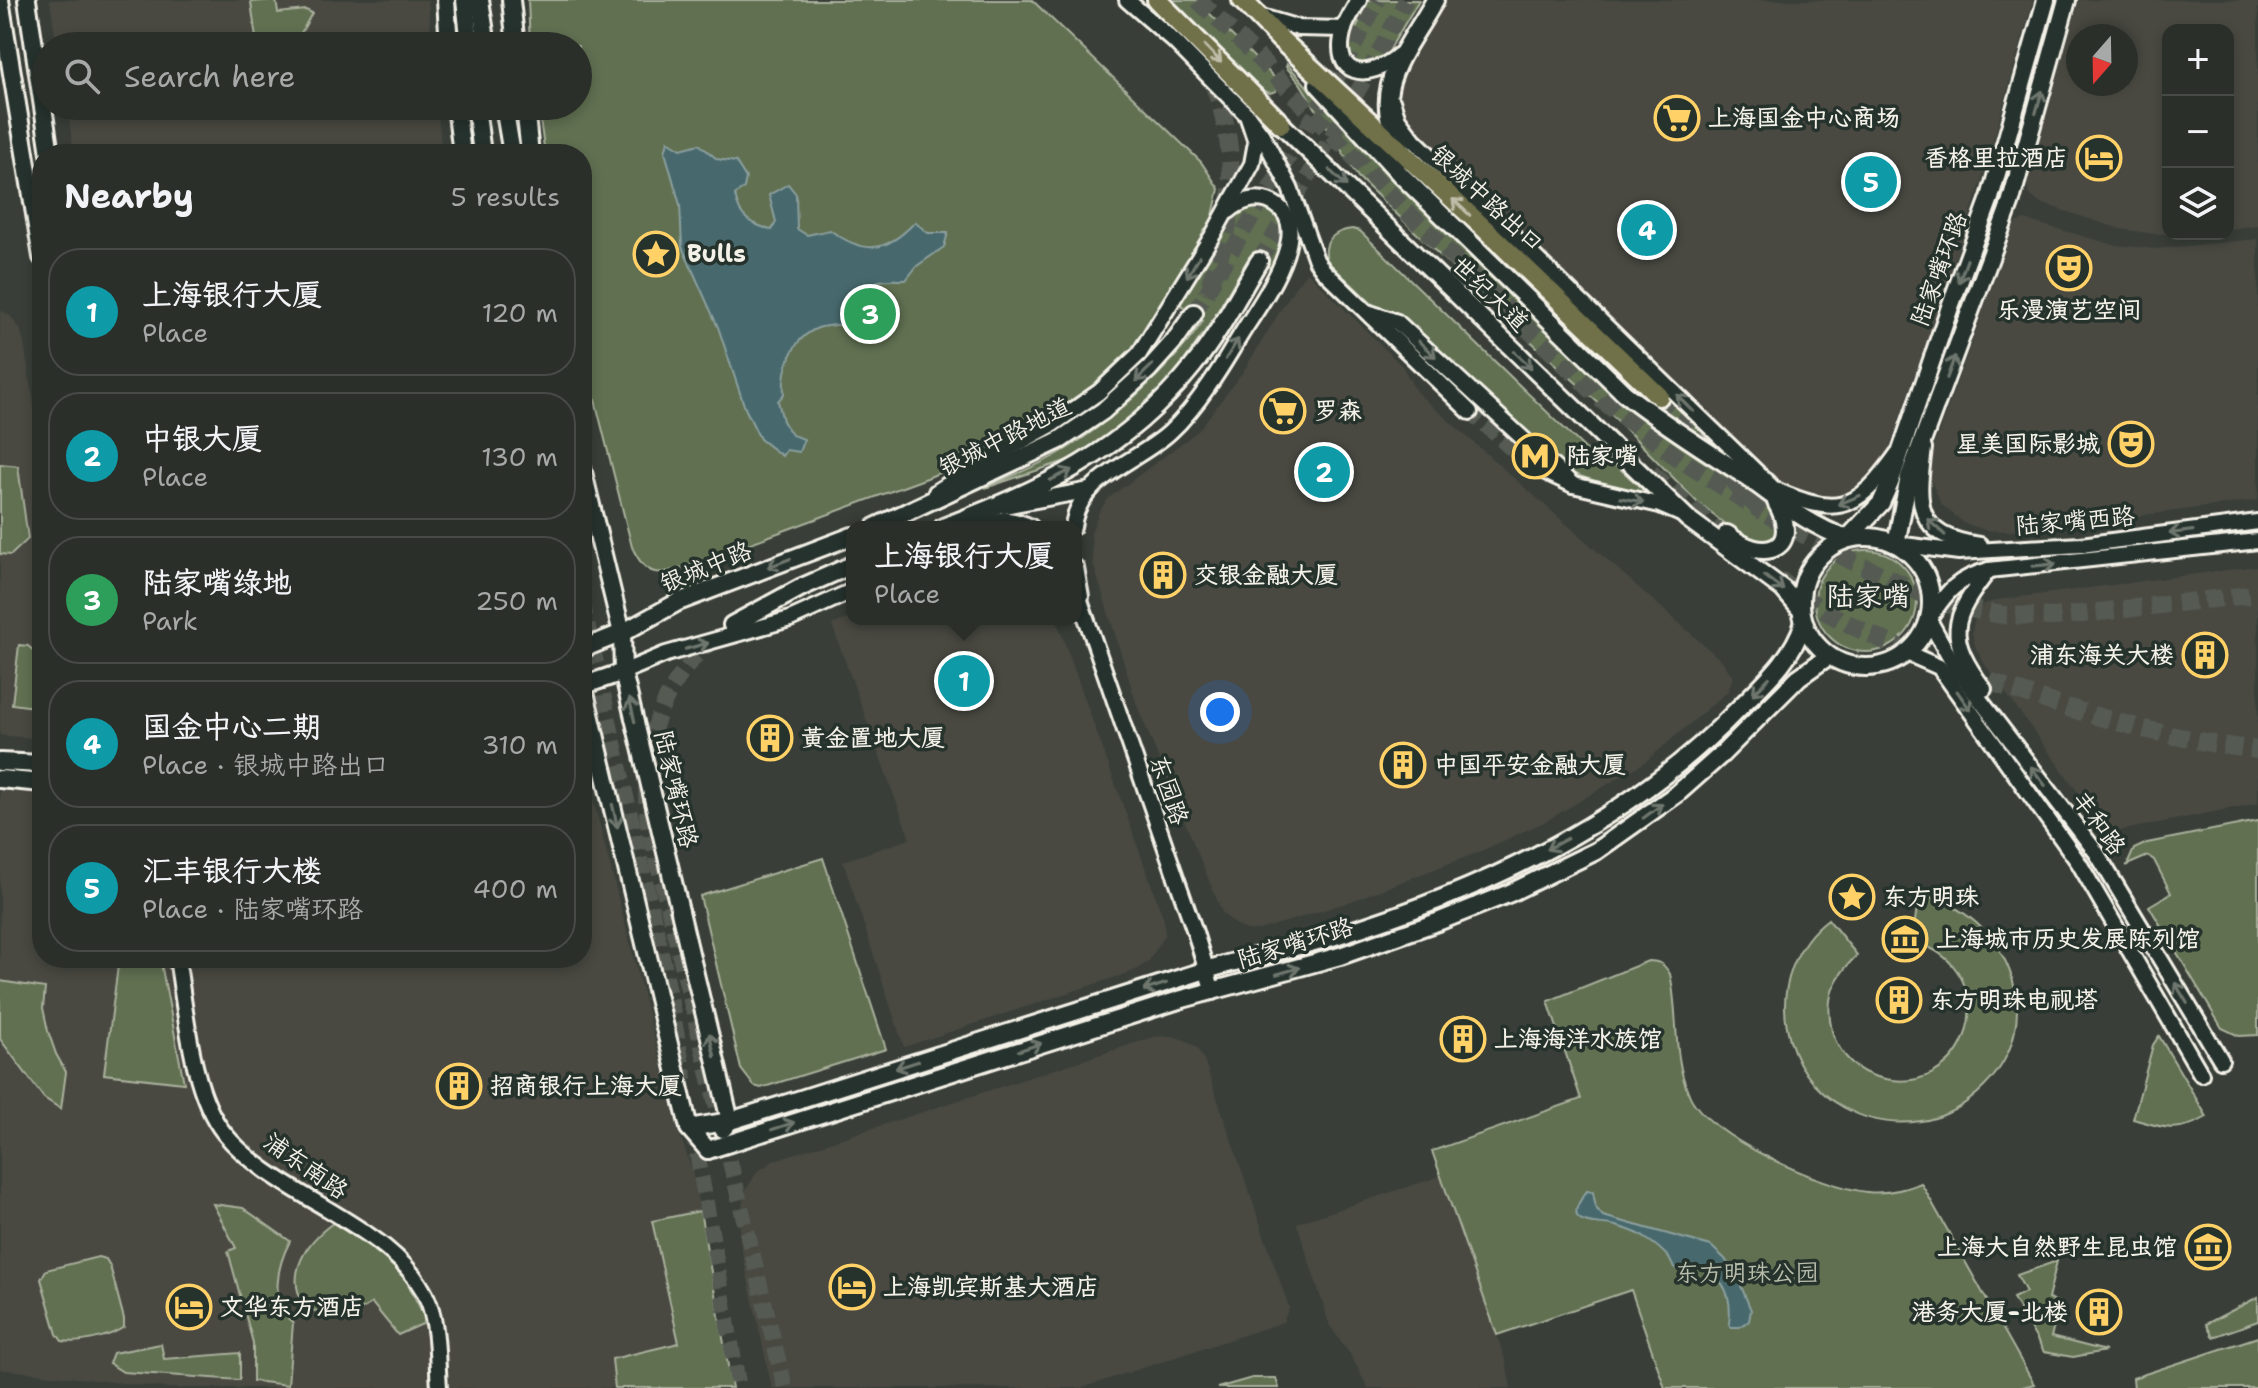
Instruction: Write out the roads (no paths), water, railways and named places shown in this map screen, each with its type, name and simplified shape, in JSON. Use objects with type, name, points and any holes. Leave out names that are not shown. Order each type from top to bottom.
[{"type":"main road","points":[[0,0],[32,196]]},
{"type":"main road","points":[[27,0],[32,33]]},
{"type":"main road","points":[[446,0],[448,32]]},
{"type":"main road","points":[[465,0],[468,32]]},
{"type":"main road","points":[[480,0],[485,32]]},
{"type":"main road","points":[[490,0],[493,32]]},
{"type":"main road","points":[[511,0],[514,32]]},
{"type":"main road","name":"世纪大道","points":[[1157,0],[1693,522],[1783,589],[1802,616]]},
{"type":"main road","name":"世纪大道","points":[[1234,0],[1299,63],[1401,175],[1624,393],[1657,419],[1824,530],[1847,539]]},
{"type":"main road","name":"银城中路出口","points":[[1243,0],[1280,39],[1659,396]]},
{"type":"main road","points":[[1407,157],[1391,127],[1388,115],[1389,86],[1399,55],[1435,0]]},
{"type":"main road","name":"陆家嘴环路","points":[[1847,539],[1881,503],[1903,446],[1990,198],[2046,0]]},
{"type":"main road","name":"陆家嘴环路","points":[[1896,544],[1909,477],[2010,204],[2067,0]]},
{"type":"main road","points":[[45,120],[49,144]]},
{"type":"main road","points":[[458,120],[461,144]]},
{"type":"main road","points":[[478,120],[481,144]]},
{"type":"main road","points":[[498,120],[501,144]]},
{"type":"main road","points":[[506,120],[510,144]]},
{"type":"main road","points":[[526,120],[529,144]]},
{"type":"main road","points":[[959,521],[991,509],[1085,463],[1145,417],[1193,365],[1259,261]]},
{"type":"main road","name":"银城中路地道","points":[[893,520],[1060,440],[1103,411],[1149,369],[1194,313]]},
{"type":"main road","points":[[1693,522],[1718,528],[1751,550],[1768,550],[1780,542],[1786,529],[1775,495]]},
{"type":"main road","name":"陆家嘴环路","points":[[592,509],[622,633],[623,672],[730,1121]]},
{"type":"main road","points":[[1872,537],[1896,544],[1915,559],[1926,576],[1931,596],[1929,619],[1920,638],[1907,653],[1889,663],[1869,667],[1848,665],[1829,656],[1814,641],[1802,616],[1801,591],[1811,566],[1830,547],[1847,539],[1872,537]]},
{"type":"main road","name":"银城中路","points":[[592,645],[622,633],[678,602],[846,538]]},
{"type":"main road","points":[[732,625],[778,599],[846,568]]},
{"type":"main road","name":"陆家嘴环路","points":[[689,1128],[730,1121],[1207,970],[1335,936],[1412,909],[1518,864],[1595,824],[1693,753],[1786,660],[1798,640],[1802,616]]},
{"type":"main road","name":"陆家嘴环路","points":[[708,1150],[1151,1009],[1340,956],[1510,893],[1596,851],[1678,793],[1799,677],[1829,656]]},
{"type":"main road","points":[[592,681],[623,672]]},
{"type":"main road","points":[[592,722],[689,1128],[708,1150],[730,1121]]},
{"type":"main road","points":[[0,762],[32,764]]},
{"type":"main road","points":[[0,779],[32,782]]},
{"type":"street","points":[[1127,0],[1174,41],[1247,115],[1262,135],[1290,188],[1316,260],[1361,310],[1470,412]]},
{"type":"street","points":[[1243,0],[1264,18],[1284,26],[1344,29]]},
{"type":"street","points":[[1359,0],[1344,29],[1343,58],[1355,71],[1375,71],[1399,55]]},
{"type":"street","points":[[1389,86],[1398,119],[1414,140],[1775,495],[1831,507],[1848,502],[1863,494],[1879,479],[1903,446]]},
{"type":"street","points":[[893,520],[977,466],[1053,424],[1099,392],[1139,354],[1247,176],[1256,154],[1255,132],[1247,115]]},
{"type":"street","points":[[1073,521],[1074,513],[1090,490],[1170,433],[1209,385],[1283,263],[1289,243],[1288,224],[1285,214],[1271,202],[1261,199],[1245,201],[1235,206],[1221,221]]},
{"type":"street","points":[[1361,310],[1397,322],[1573,485]]},
{"type":"street","points":[[1925,440],[1919,501],[1922,512],[1932,525],[1946,536],[1967,543],[2009,549]]},
{"type":"street","points":[[1537,468],[1573,485],[1660,505],[1693,522]]},
{"type":"street","points":[[991,509],[1090,490]]},
{"type":"street","points":[[991,521],[1017,521]]},
{"type":"street","name":"陆家嘴西路","points":[[1896,544],[1959,552],[2081,545],[2258,522]]},
{"type":"street","name":"陆家嘴西路","points":[[1929,619],[1948,591],[1966,576],[1989,570],[2258,541]]},
{"type":"street","points":[[1989,570],[1962,607],[1956,629],[1960,648],[1976,678],[2004,717],[2004,731]]},
{"type":"street","points":[[623,672],[666,654],[790,619],[846,594]]},
{"type":"street","name":"东园路","points":[[1082,607],[1213,992]]},
{"type":"street","name":"丰和路","points":[[1929,619],[1955,667],[2096,852],[2221,1060]]},
{"type":"street","name":"丰和路","points":[[1907,653],[1939,667],[2079,863],[2201,1074]]},
{"type":"street","name":"浦东南路","points":[[179,968],[196,1071],[207,1105],[224,1133],[248,1157],[390,1250],[405,1265],[428,1302],[434,1324],[439,1388]]},
{"type":"water","points":[[668,141],[681,149],[699,144],[717,159],[736,162],[746,178],[744,188],[735,195],[739,209],[747,219],[764,228],[772,230],[776,222],[769,195],[788,184],[796,194],[797,229],[807,235],[830,230],[854,244],[874,247],[894,240],[915,222],[928,233],[948,233],[944,247],[917,266],[906,280],[880,281],[866,289],[861,295],[864,317],[857,324],[818,328],[795,347],[787,365],[784,394],[778,401],[783,421],[792,435],[804,439],[799,452],[786,450],[782,456],[760,439],[745,408],[718,327],[682,247],[680,205],[665,152]]},
{"type":"water","points":[[1587,1191],[1593,1192],[1596,1208],[1603,1216],[1711,1246],[1725,1259],[1739,1281],[1751,1310],[1749,1321],[1740,1327],[1731,1327],[1726,1290],[1709,1273],[1700,1269],[1678,1270],[1661,1250],[1639,1234],[1578,1217],[1576,1211]]},
{"type":"tunnel","points":[[1198,0],[1253,52],[1406,211],[1603,401],[1678,458],[1763,512]]},
{"type":"tunnel","points":[[1194,313],[1346,63],[1378,0]]},
{"type":"tunnel","points":[[1259,261],[1363,82],[1406,0]]},
{"type":"tunnel","points":[[1186,36],[1200,56],[1220,103],[1230,154],[1227,230],[1206,294]]},
{"type":"tunnel","points":[[1659,396],[1702,439],[1739,488],[1763,512],[1850,560],[1953,606],[2002,615],[2054,617],[2258,594]]},
{"type":"tunnel","points":[[1470,412],[1537,468]]},
{"type":"tunnel","points":[[1651,473],[1728,540]]},
{"type":"tunnel","points":[[1779,579],[1831,614],[1925,658]]},
{"type":"tunnel","points":[[714,639],[678,679],[656,723],[647,771],[648,824],[785,1388]]},
{"type":"tunnel","points":[[592,645],[664,965],[685,1080]]},
{"type":"tunnel","points":[[1964,672],[2109,720],[2183,738],[2258,750]]},
{"type":"tunnel","points":[[693,1130],[739,1388]]},
{"type":"place","name":"上海国金中心商场","points":[[1677,118]]},
{"type":"place","name":"香格里拉酒店","points":[[2099,158]]},
{"type":"place","name":"汇丰银行大楼","points":[[1871,182]]},
{"type":"place","name":"国金中心二期","points":[[1647,230]]},
{"type":"place","name":"Bulls","points":[[656,254]]},
{"type":"place","name":"乐漫演艺空间","points":[[2069,268]]},
{"type":"place","name":"陆家嘴绿地","points":[[870,314]]},
{"type":"place","name":"罗森","points":[[1283,411]]},
{"type":"place","name":"星美国际影城","points":[[2131,444]]},
{"type":"place","name":"陆家嘴","points":[[1535,456]]},
{"type":"place","name":"中银大厦","points":[[1324,472]]},
{"type":"place","name":"交银金融大厦","points":[[1163,575]]},
{"type":"place","name":"浦东海关大楼","points":[[2205,655]]},
{"type":"place","name":"上海银行大厦","points":[[964,681]]},
{"type":"place","name":"黄金置地大厦","points":[[770,738]]},
{"type":"place","name":"中国平安金融大厦","points":[[1403,765]]},
{"type":"place","name":"东方明珠","points":[[1852,897]]},
{"type":"place","name":"上海城市历史发展陈列馆","points":[[1905,939]]},
{"type":"place","name":"东方明珠电视塔","points":[[1899,1000]]},
{"type":"place","name":"上海海洋水族馆","points":[[1463,1039]]},
{"type":"place","name":"招商银行上海大厦","points":[[459,1086]]},
{"type":"place","name":"上海大自然野生昆虫馆","points":[[2208,1247]]},
{"type":"place","name":"上海凯宾斯基大酒店","points":[[852,1287]]},
{"type":"place","name":"文华东方酒店","points":[[189,1307]]},
{"type":"place","name":"港务大厦-北楼","points":[[2099,1312]]},
{"type":"district","name":"陆家嘴","points":[[1868,596]]},
{"type":"park label","name":"东方明珠公园","points":[[1747,1273]]}]
